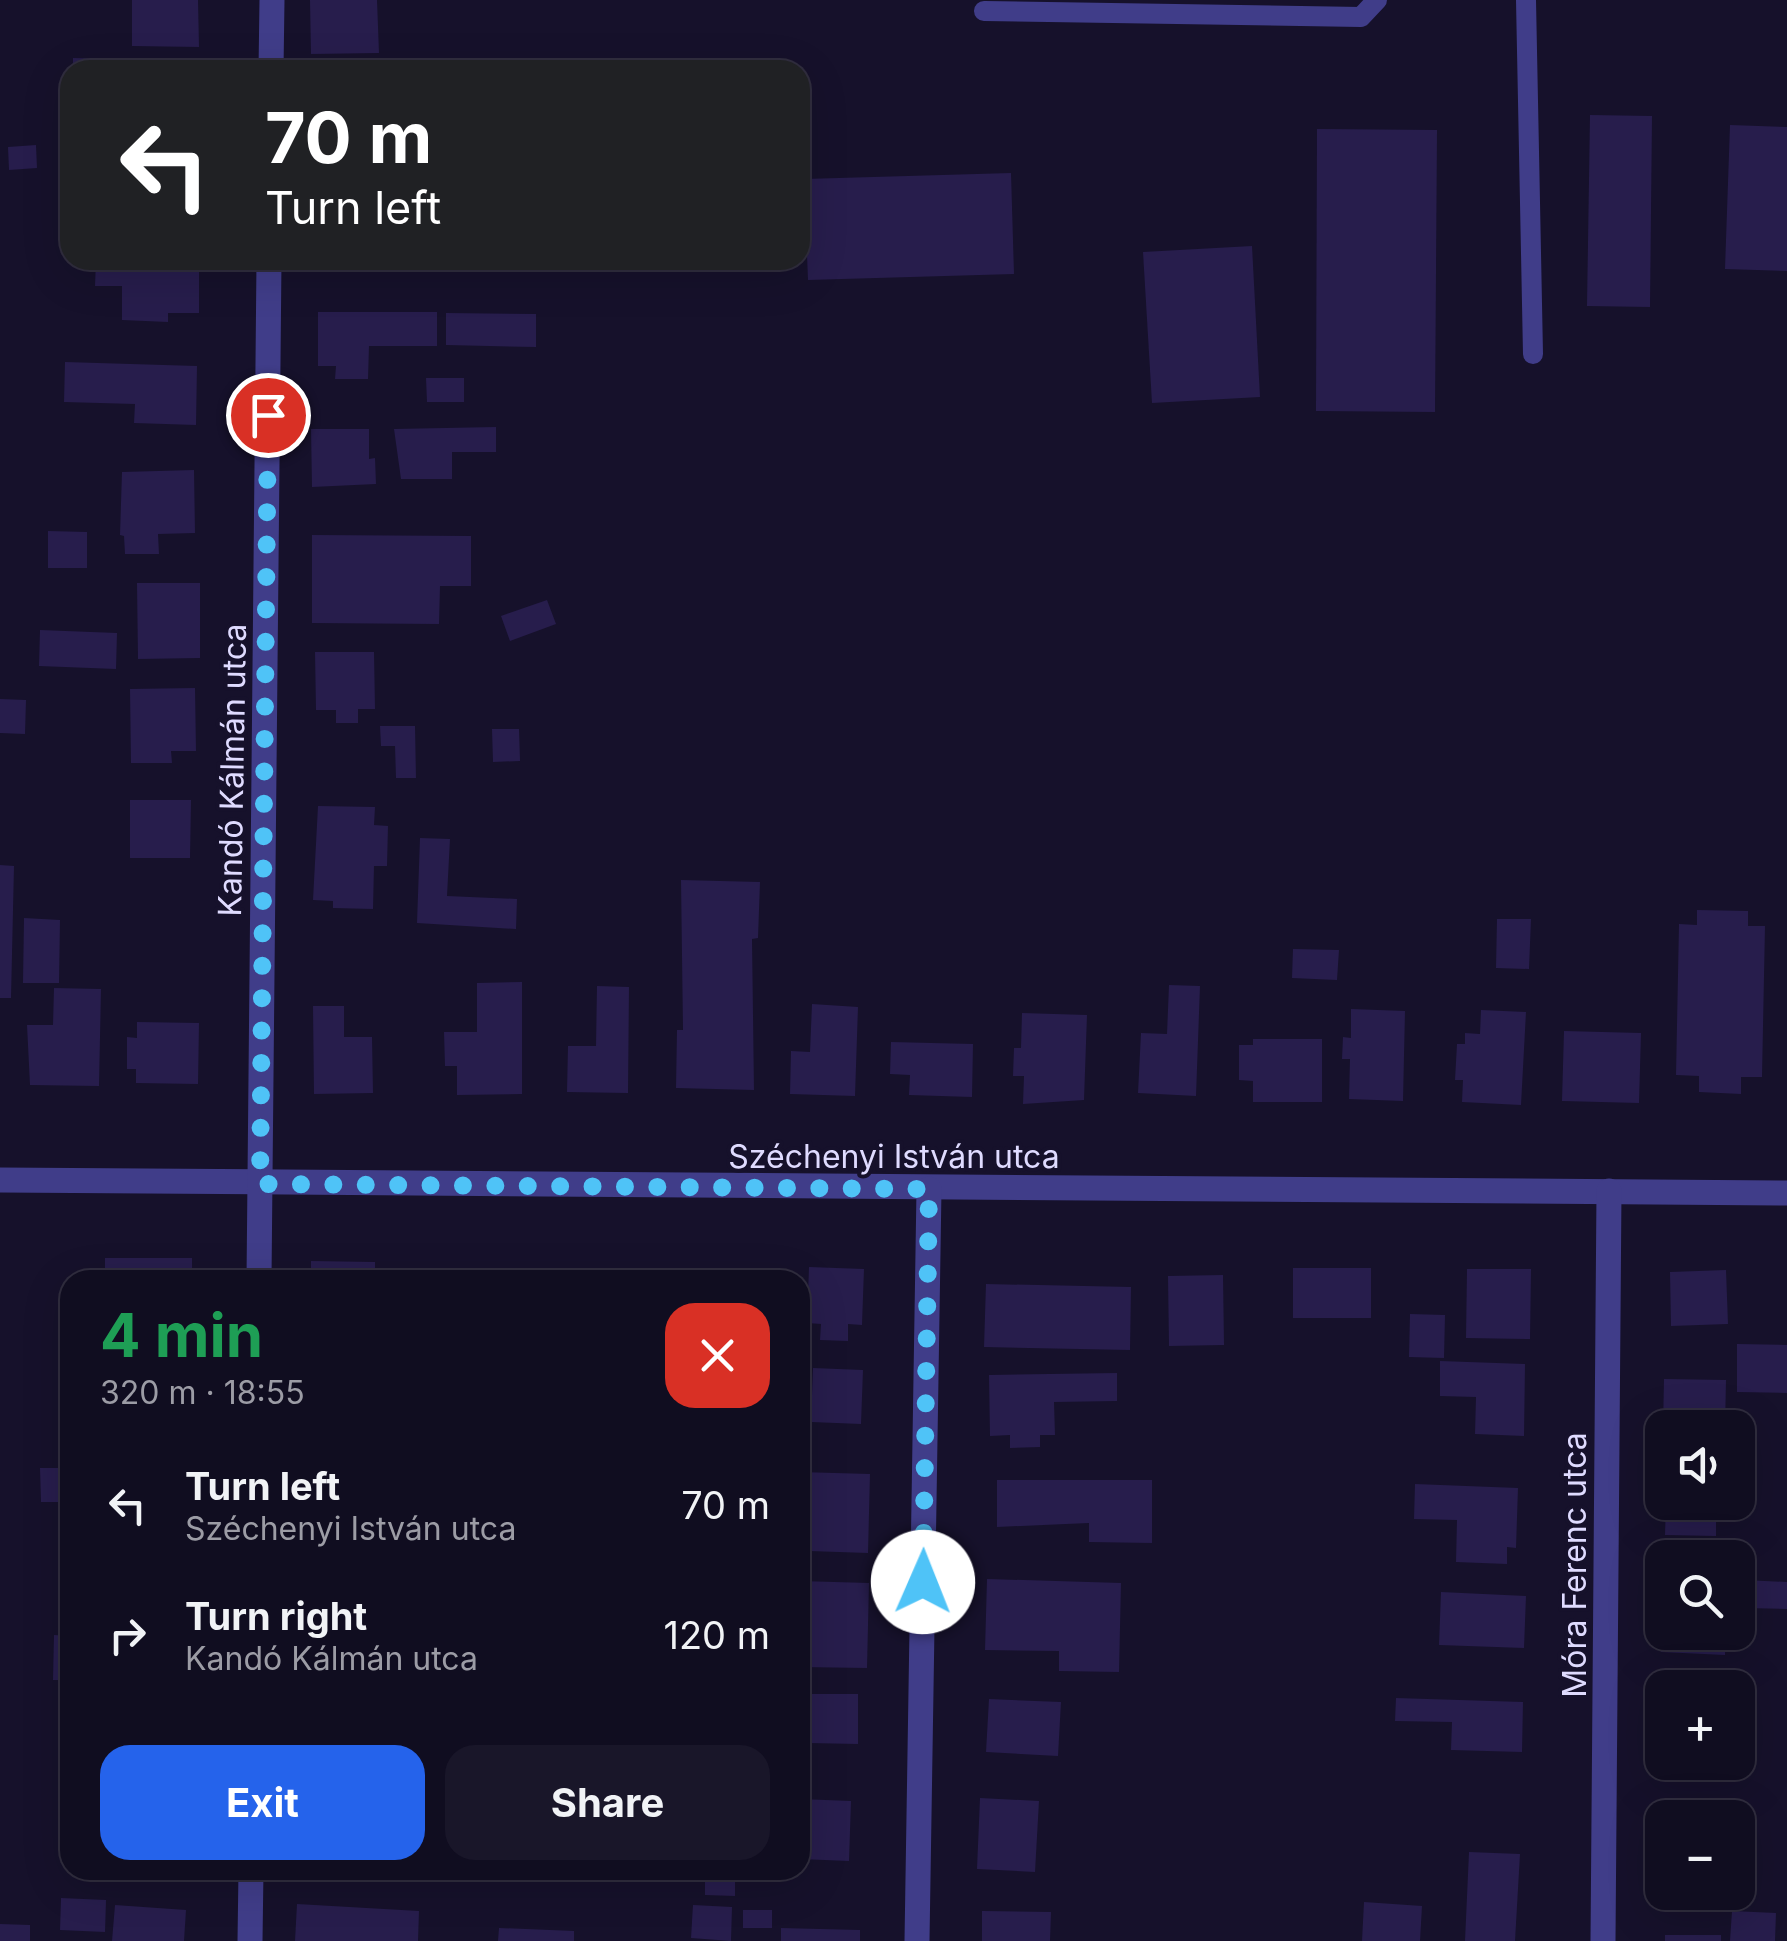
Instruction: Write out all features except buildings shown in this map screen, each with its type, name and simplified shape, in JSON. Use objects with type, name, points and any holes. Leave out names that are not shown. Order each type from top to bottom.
[{"type":"street","points":[[271,60],[272,0]]},
{"type":"street","name":"Kandó Kálmán utca","points":[[258,1270],[269,270]]},
{"type":"street","name":"Széchenyi István utca","points":[[0,1180],[1787,1193]]},
{"type":"street","points":[[918,1941],[929,1189]]},
{"type":"street","name":"Móra Ferenc utca","points":[[1603,1941],[1609,1190]]},
{"type":"street","points":[[250,1941],[251,1880]]},
{"type":"lane","points":[[984,11],[1361,17],[1377,0]]},
{"type":"lane","points":[[1526,0],[1533,354]]},
{"type":"route","points":[[268,415],[260,1184],[929,1189],[923,1582]]}]
